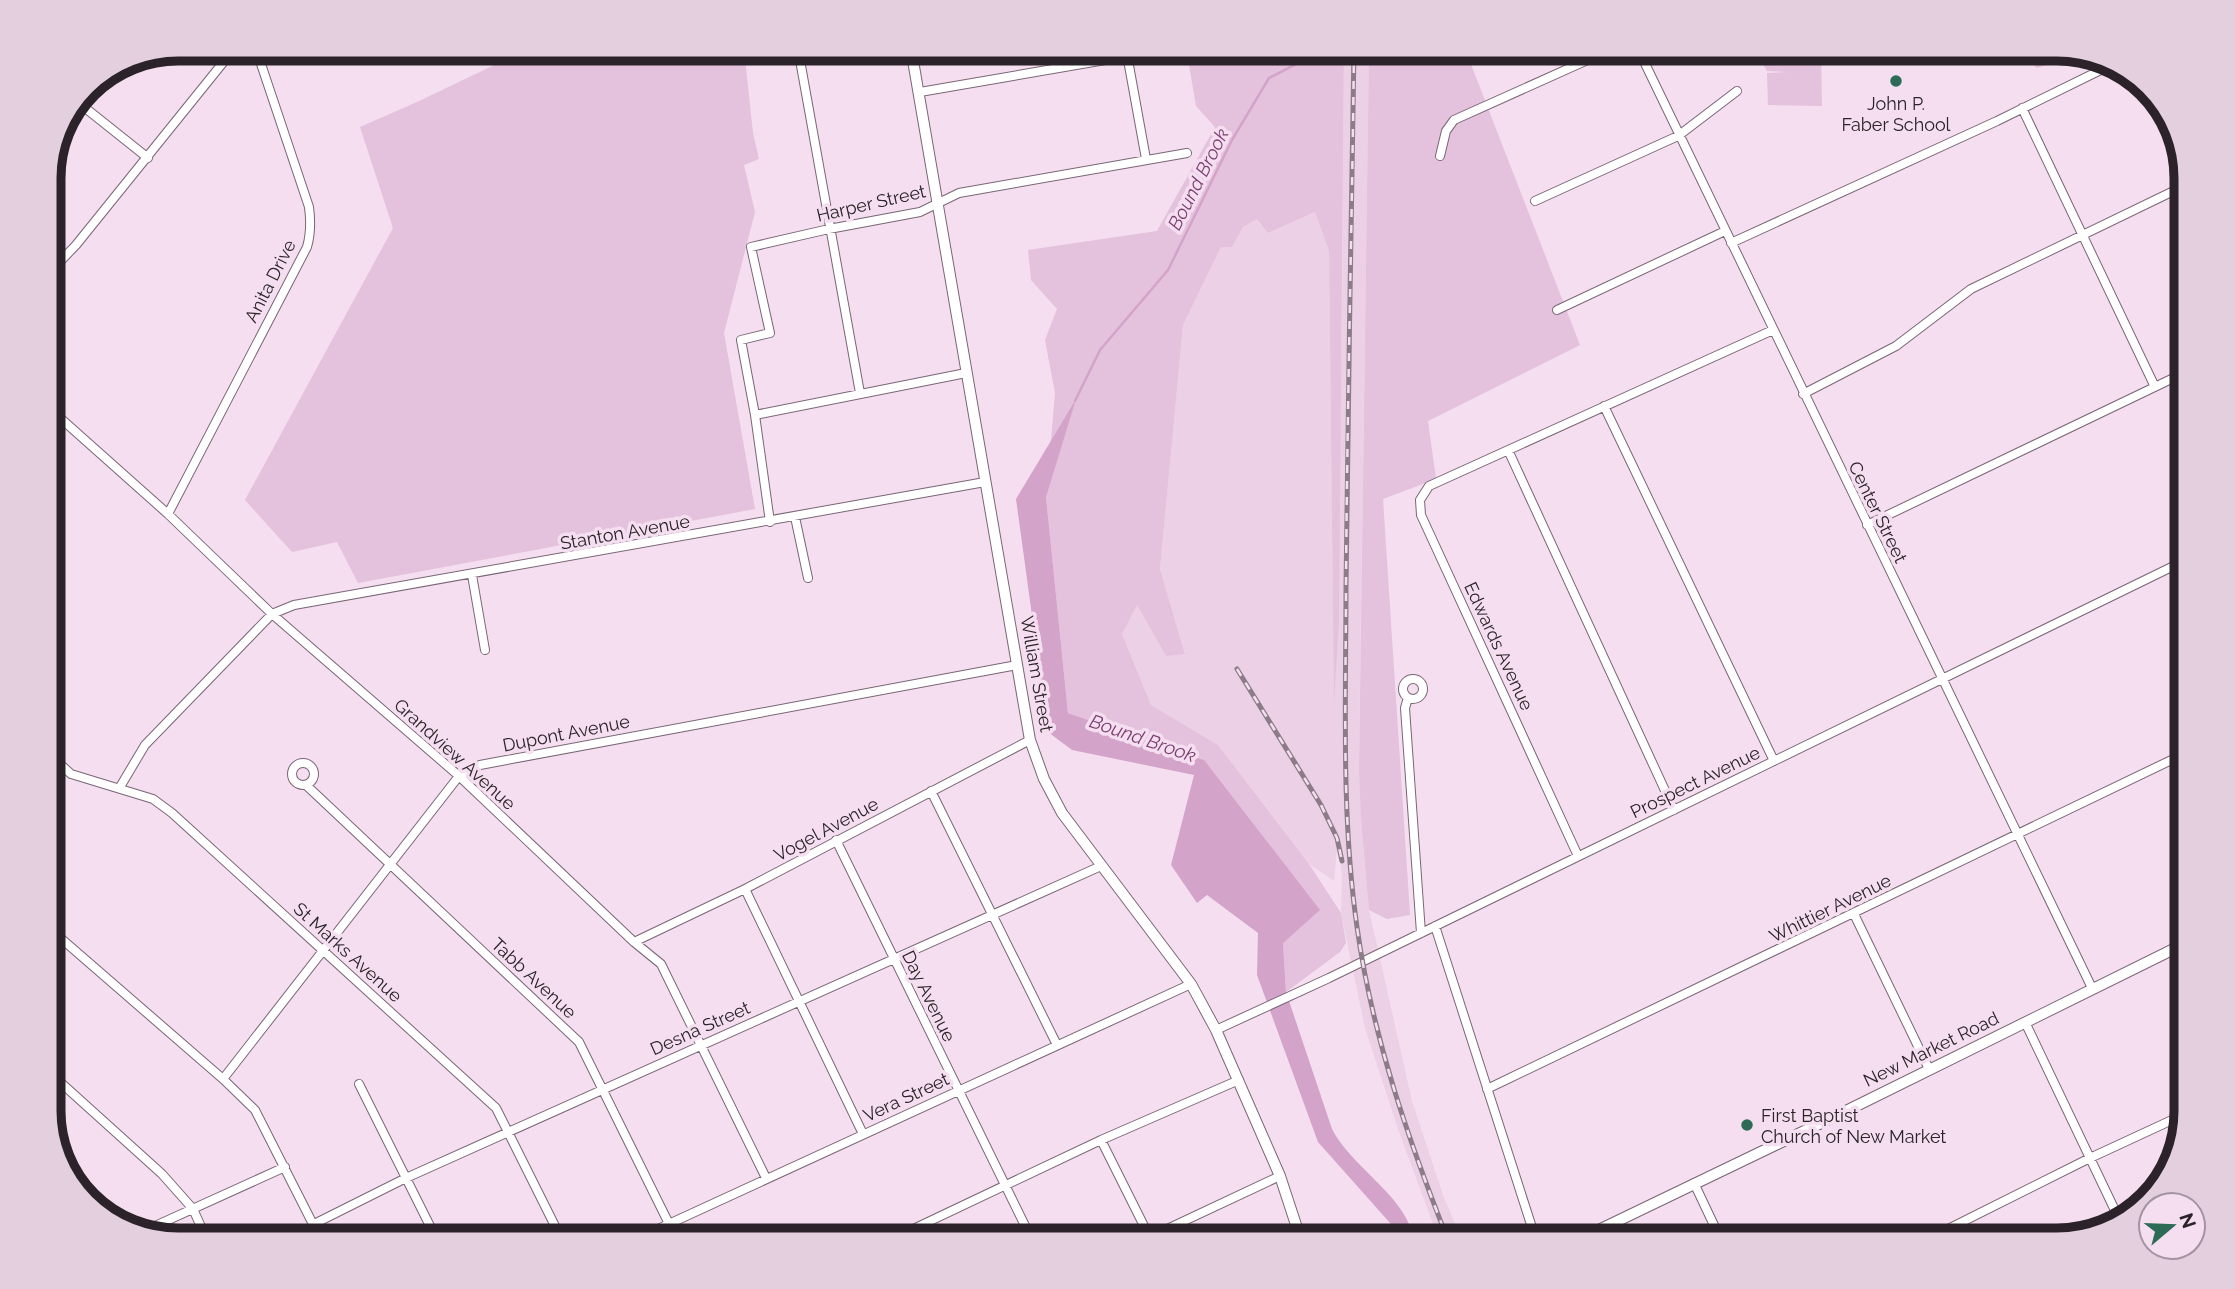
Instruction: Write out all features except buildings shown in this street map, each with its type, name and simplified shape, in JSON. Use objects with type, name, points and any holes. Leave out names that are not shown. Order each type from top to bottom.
[{"type":"main road","name":"William Street","points":[[914,61],[1030,740],[1044,779],[1062,813],[1191,984],[1216,1030],[1280,1176],[1297,1228]]},
{"type":"main road","name":"New Market Road","points":[[1602,1228],[2174,949]]},
{"type":"street","points":[[61,261],[148,158],[225,61]]},
{"type":"street","name":"Anita Drive","points":[[168,514],[307,247],[310,236],[309,207],[260,61]]},
{"type":"street","points":[[800,61],[860,393]]},
{"type":"street","points":[[920,92],[1085,61]]},
{"type":"street","points":[[1128,61],[1146,159]]},
{"type":"street","points":[[1440,156],[1446,131],[1454,120],[1585,61]]},
{"type":"street","name":"Center Street","points":[[1644,61],[2092,988]]},
{"type":"street","points":[[1731,243],[2101,70]]},
{"type":"street","points":[[1535,201],[1678,136],[1737,91]]},
{"type":"street","points":[[85,108],[148,158]]},
{"type":"street","points":[[2022,108],[2155,387]]},
{"type":"street","name":"Harper Street","points":[[755,415],[741,340],[771,333],[751,247],[920,212],[959,193],[1187,153]]},
{"type":"street","points":[[1803,394],[1896,346],[1971,289],[2174,191]]},
{"type":"street","points":[[1558,310],[1725,230]]},
{"type":"street","name":"Edwards Avenue","points":[[1578,856],[1421,515],[1420,500],[1429,486],[1773,330]]},
{"type":"street","points":[[770,522],[755,415],[966,373]]},
{"type":"street","points":[[1867,525],[2174,378]]},
{"type":"street","points":[[1604,406],[1774,761]]},
{"type":"street","name":"Grandview Avenue","points":[[61,419],[168,514],[272,614],[459,776],[634,942],[661,964],[766,1178]]},
{"type":"street","points":[[1508,450],[1674,810]]},
{"type":"street","name":"Stanton Avenue","points":[[272,614],[294,605],[985,482]]},
{"type":"street","points":[[795,517],[808,578]]},
{"type":"street","name":"Prospect Avenue","points":[[1216,1030],[2174,566]]},
{"type":"street","points":[[472,575],[485,650]]},
{"type":"street","points":[[120,787],[145,745],[272,614]]},
{"type":"street","name":"Dupont Avenue","points":[[223,1079],[459,776],[480,765],[1017,665]]},
{"type":"street","points":[[1408,698],[1405,708],[1421,933]]},
{"type":"street","name":"Vogel Avenue","points":[[634,942],[746,889],[1030,740]]},
{"type":"street","name":"Whittier Avenue","points":[[1487,1089],[2174,759]]},
{"type":"street","name":"St Marks Avenue","points":[[61,765],[71,774],[153,799],[172,813],[496,1108],[556,1228]]},
{"type":"street","name":"Tabb Avenue","points":[[306,785],[579,1042],[671,1228]]},
{"type":"street","points":[[931,791],[1057,1045]]},
{"type":"street","name":"Day Avenue","points":[[836,840],[1026,1228]]},
{"type":"street","name":"Desna Street","points":[[314,1224],[406,1178],[1101,866]]},
{"type":"street","points":[[746,889],[863,1134]]},
{"type":"street","points":[[1854,914],[1929,1069]]},
{"type":"street","points":[[1435,926],[1532,1228]]},
{"type":"street","points":[[61,938],[255,1110],[316,1228]]},
{"type":"street","points":[[61,945],[64,941]]},
{"type":"street","name":"Vera Street","points":[[660,1228],[1191,984]]},
{"type":"street","points":[[2025,1022],[2116,1212]]},
{"type":"street","points":[[917,1228],[1101,1140],[1238,1080]]},
{"type":"street","points":[[61,1083],[162,1174],[193,1209],[202,1228]]},
{"type":"street","points":[[359,1084],[431,1228]]},
{"type":"street","points":[[1950,1228],[2173,1119]]},
{"type":"street","points":[[1101,1140],[1146,1228]]},
{"type":"street","points":[[156,1226],[285,1167]]},
{"type":"street","points":[[1172,1228],[1280,1176]]},
{"type":"street","points":[[1694,1183],[1715,1228]]},
{"type":"shaded area","points":[[503,61],[745,61],[753,133],[759,159],[744,165],[755,212],[724,333],[755,509],[358,583],[337,542],[292,552],[245,500],[393,228],[360,127]]},
{"type":"shaded area","points":[[1188,61],[1344,61],[1339,619],[1334,703],[1329,251],[1315,212],[1268,233],[1257,219],[1243,227],[1232,247],[1221,247],[1183,325],[1160,569],[1185,654],[1166,656],[1137,605],[1122,634],[1151,705],[1218,745],[1309,864],[1341,913],[1346,943],[1340,952],[1286,992],[1283,943],[1204,760],[1068,713],[1046,497],[1055,393],[1045,340],[1057,309],[1031,280],[1028,250],[1157,231],[1215,127],[1196,106]]},
{"type":"shaded area","points":[[1344,61],[1369,61],[1359,748],[1361,820],[1369,910],[1412,1101],[1443,1195],[1457,1228],[1435,1228],[1365,1028],[1341,913],[1342,876],[1338,837],[1334,881],[1309,864],[1218,745],[1151,705],[1122,634],[1137,605],[1166,656],[1185,653],[1160,569],[1183,325],[1221,247],[1232,247],[1243,227],[1257,219],[1268,233],[1315,212],[1329,251],[1334,689],[1342,324]]},
{"type":"shaded area","points":[[1369,61],[1470,61],[1580,345],[1428,421],[1436,479],[1383,499],[1410,915],[1387,919],[1369,910],[1359,769]]},
{"type":"shaded area","points":[[1762,61],[1821,61],[1822,106],[1768,105],[1767,73],[1788,72],[1767,71]]},
{"type":"shaded area","points":[[2028,61],[2059,61],[2037,68]]},
{"type":"shaded area","points":[[1076,399],[1046,497],[1068,713],[1204,760],[1320,910],[1283,943],[1286,992],[1332,1129],[1352,1157],[1392,1197],[1411,1228],[1394,1228],[1318,1142],[1257,975],[1258,933],[1207,895],[1197,903],[1171,865],[1194,775],[1072,750],[1048,732],[1016,499]]},
{"type":"waterway","name":"Bound Brook","points":[[1075,401],[1100,350],[1168,270],[1232,140],[1269,78],[1302,61]]},
{"type":"railway","points":[[1354,61],[1346,588],[1346,800],[1352,885],[1364,967],[1382,1047],[1419,1164],[1443,1228]]},
{"type":"railway","points":[[1237,669],[1321,805],[1337,838],[1342,861]]},
{"type":"place","name":"John P. Faber School","points":[[1896,81]]},
{"type":"place","name":"First Baptist Church of New Market","points":[[1747,1125]]}]
